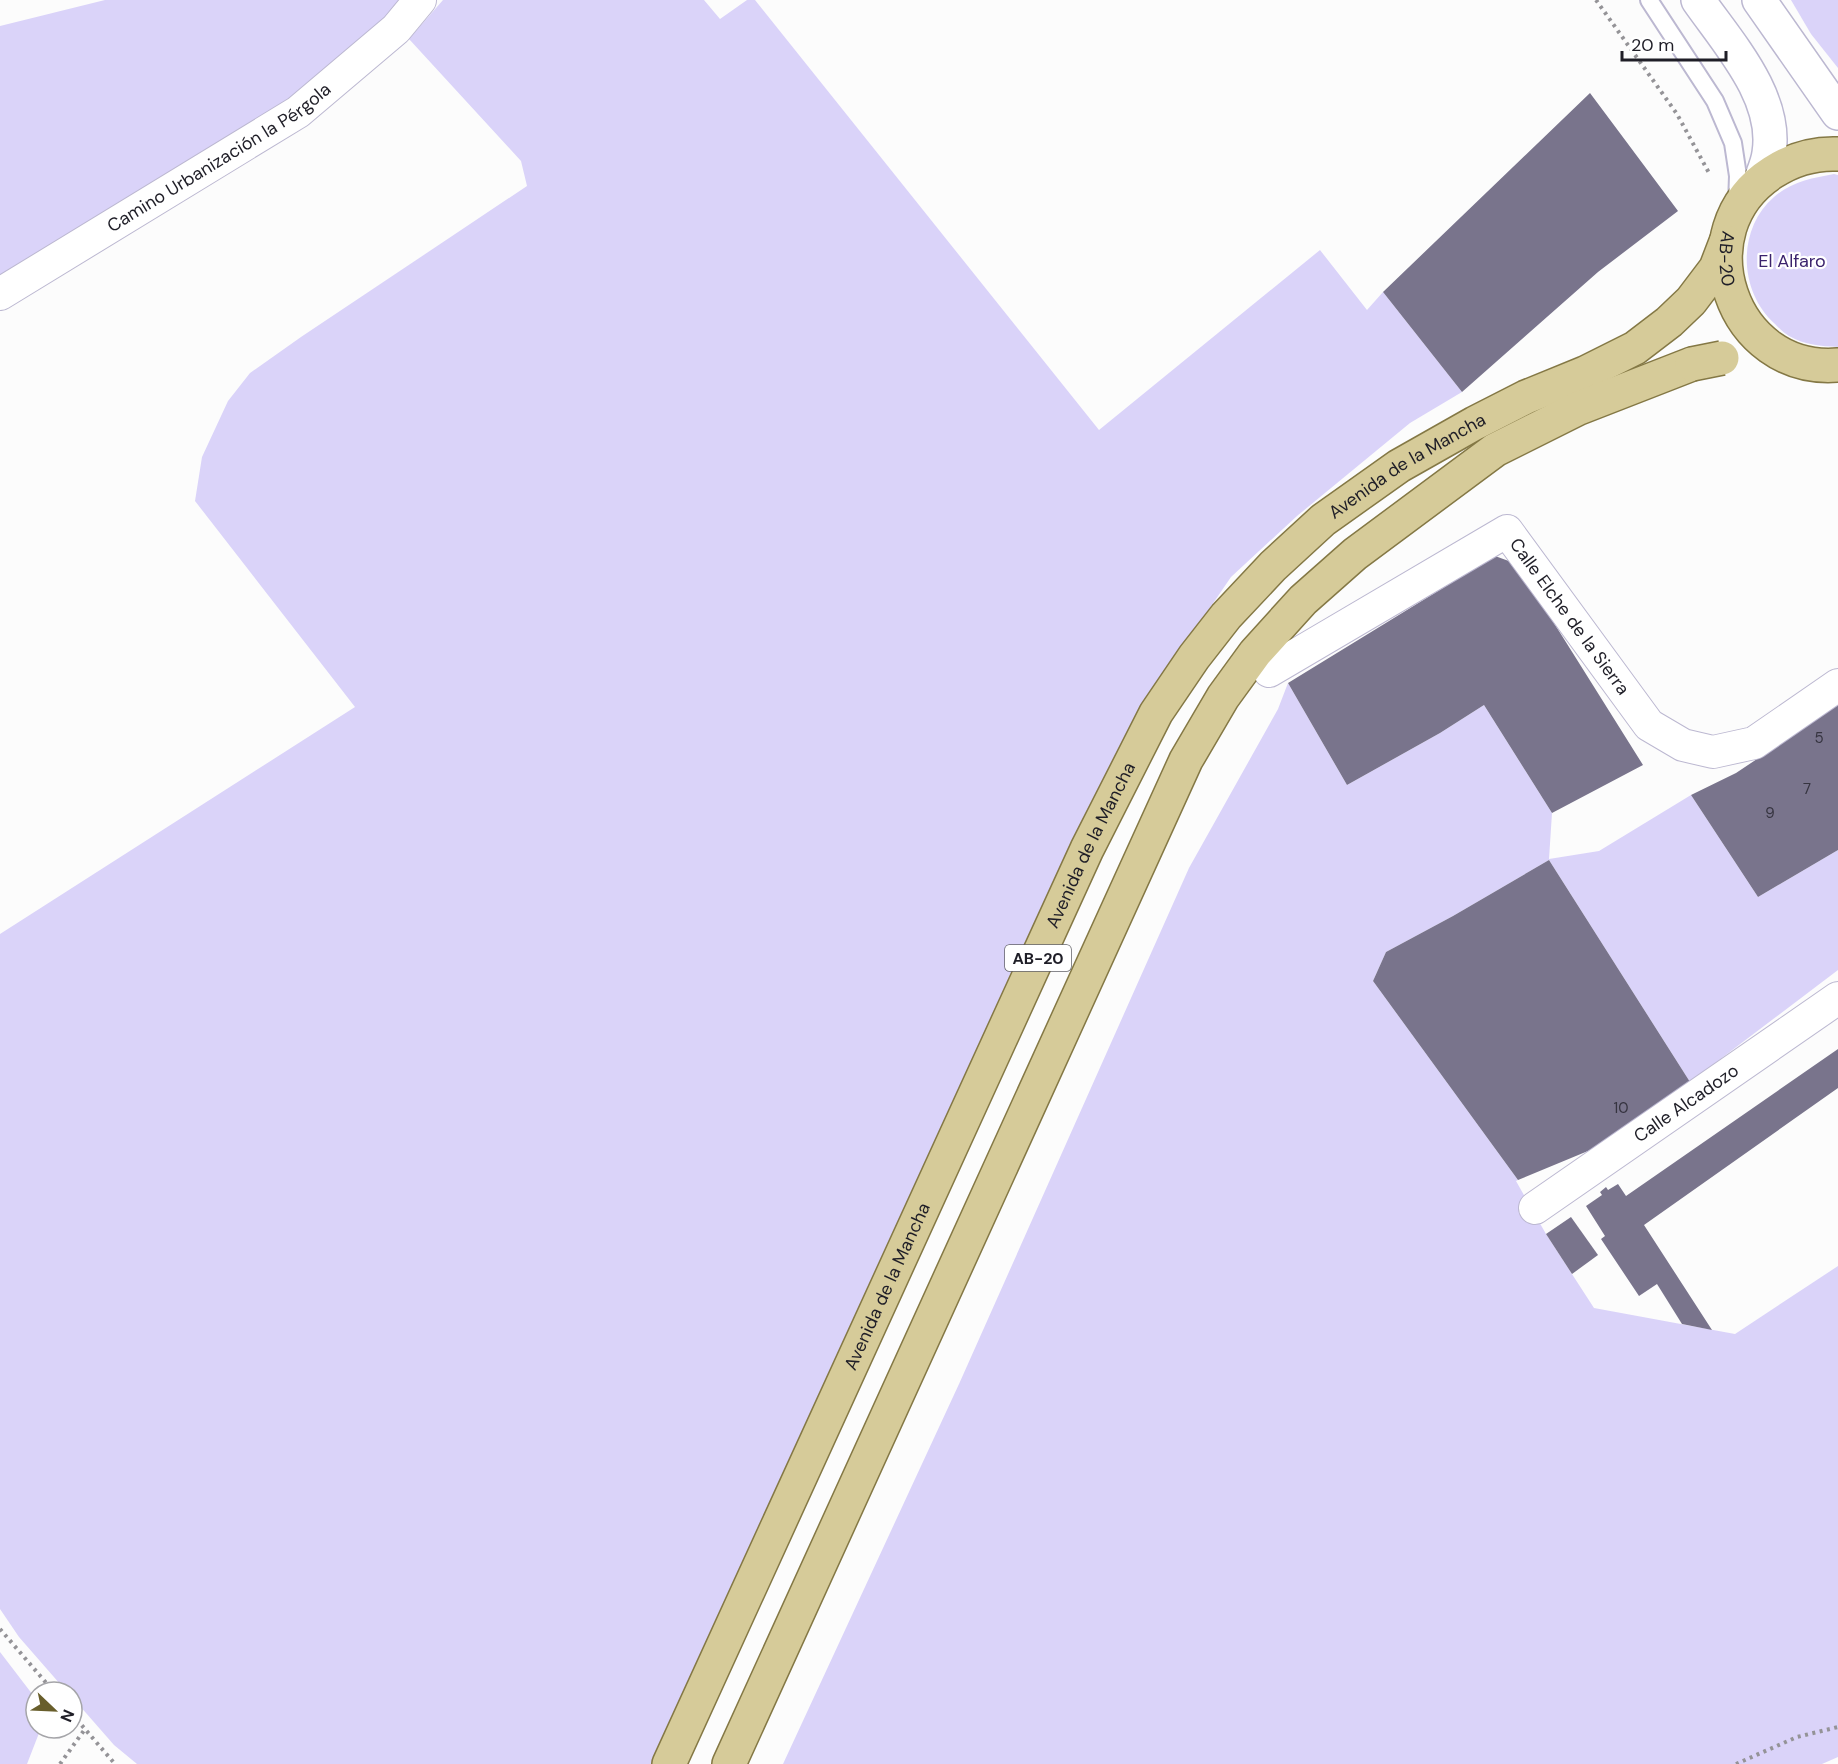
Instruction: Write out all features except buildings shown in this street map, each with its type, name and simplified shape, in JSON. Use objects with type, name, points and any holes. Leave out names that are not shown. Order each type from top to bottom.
[{"type":"main road","points":[[1698,0],[1742,63],[1761,95],[1770,128],[1769,152],[1761,179]]},
{"type":"main road","points":[[1764,6],[1838,113]]},
{"type":"main road","name":"AB-20","points":[[1834,367],[1795,360],[1772,348],[1752,332],[1736,307],[1725,269],[1731,227],[1745,196],[1761,179],[1803,157],[1838,154]]},
{"type":"main road","name":"Avenida de la Mancha","points":[[669,1764],[1087,849],[1156,713],[1194,657],[1226,616],[1281,559],[1323,520],[1399,466],[1526,397],[1585,373],[1635,348],[1669,322],[1691,301],[1716,268],[1731,227]]},
{"type":"main road","name":"Avenida de la Mancha","points":[[729,1764],[1186,760],[1223,697],[1255,653],[1303,600],[1355,554],[1495,450],[1579,408],[1707,361],[1772,348]]},
{"type":"street","name":"Camino Urbanización la Pérgola","points":[[0,294],[298,112],[396,29],[420,0]]},
{"type":"street","name":"Calle Elche de la Sierra","points":[[1269,671],[1507,531],[1649,725],[1683,745],[1713,752],[1754,743],[1838,685]]},
{"type":"street","name":"Calle Alcadozo","points":[[1535,1208],[1838,998]]},
{"type":"lane","points":[[1649,0],[1715,101],[1733,143],[1738,176],[1731,227]]},
{"type":"path","points":[[1596,0],[1677,114],[1710,175]]},
{"type":"path","points":[[0,1629],[44,1680]]},
{"type":"path","points":[[1736,1764],[1797,1737],[1838,1727]]},
{"type":"path","points":[[60,1764],[85,1729],[115,1764]]},
{"type":"green space","points":[[105,0],[405,0],[312,90],[0,282],[0,26]]},
{"type":"green space","points":[[443,0],[704,0],[720,19],[747,0],[755,0],[1099,430],[1320,250],[1367,310],[1383,292],[1462,392],[1410,423],[1297,516],[1231,577],[1145,703],[651,1764],[137,1764],[114,1745],[84,1711],[84,1680],[57,1680],[19,1637],[0,1609],[0,934],[355,707],[195,501],[202,457],[228,401],[250,373],[527,186],[521,161],[409,39]]},
{"type":"green space","points":[[1791,0],[1838,0],[1838,68],[1811,34]]},
{"type":"green space","name":"El Alfaro","points":[[1838,175],[1838,347],[1801,341],[1780,329],[1763,311],[1754,295],[1747,261],[1748,243],[1753,226],[1774,197],[1795,184]]},
{"type":"green space","points":[[1288,683],[1347,785],[1440,733],[1484,705],[1552,813],[1549,859],[1599,851],[1691,795],[1758,897],[1838,850],[1838,970],[1690,1082],[1549,860],[1386,952],[1373,981],[1518,1180],[1516,1181],[1546,1234],[1594,1308],[1735,1334],[1838,1266],[1838,1757],[1822,1764],[783,1764],[959,1384],[1189,868],[1278,709]]},
{"type":"green space","points":[[0,1652],[24,1683],[24,1740],[36,1740],[27,1764],[0,1764]]}]
